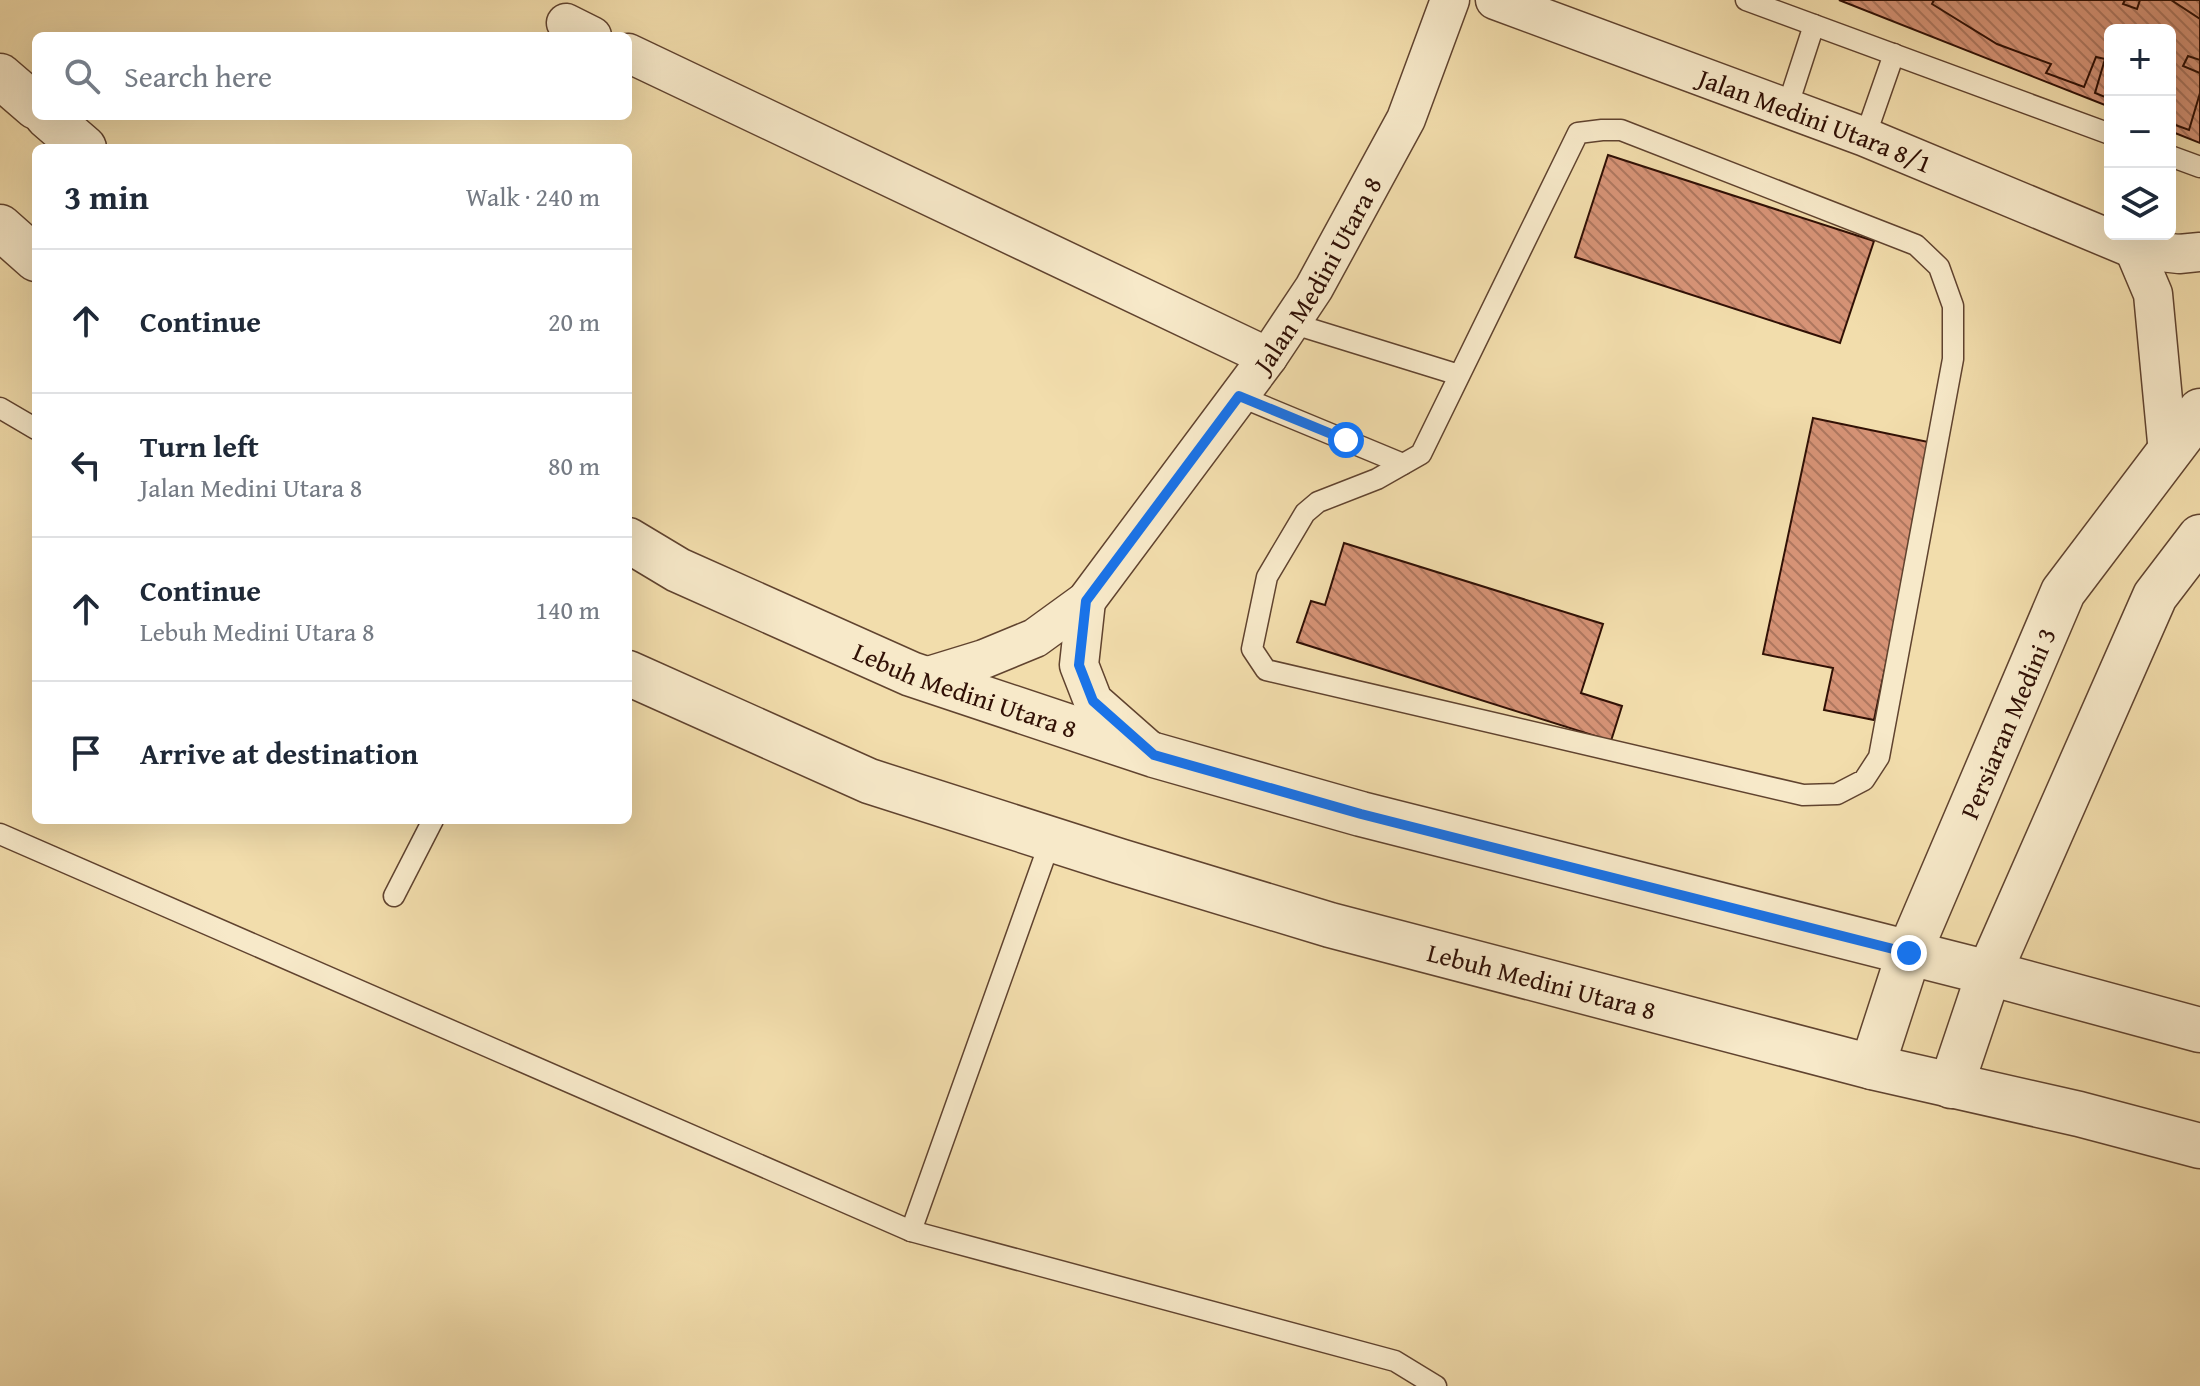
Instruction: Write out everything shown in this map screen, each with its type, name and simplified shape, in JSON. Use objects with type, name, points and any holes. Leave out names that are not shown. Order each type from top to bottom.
[{"type":"street","name":"Jalan Medini Utara 8","points":[[922,678],[984,659],[1035,638],[1086,601],[1268,357],[1314,288],[1406,119],[1450,0]]},
{"type":"street","name":"Jalan Medini Utara 8/1","points":[[1495,0],[1865,137],[2134,249],[2179,254],[2200,252]]},
{"type":"street","points":[[632,55],[1268,357]]},
{"type":"street","points":[[0,76],[32,104]]},
{"type":"street","points":[[52,120],[79,144]]},
{"type":"street","points":[[0,227],[32,255]]},
{"type":"street","points":[[2134,249],[2153,294],[2168,453]]},
{"type":"street","name":"Persiaran Medini 3","points":[[1872,1067],[1909,953],[2063,592],[2200,411]]},
{"type":"street","points":[[1951,1086],[1989,973],[2155,596],[2200,537]]},
{"type":"street","name":"Lebuh Medini Utara 8","points":[[632,542],[678,570],[922,678],[1154,755],[1361,814],[1989,973],[2200,1030]]},
{"type":"street","points":[[1086,601],[1079,665],[1093,701],[1154,755]]},
{"type":"street","name":"Lebuh Medini Utara 8","points":[[632,675],[869,781],[1330,925],[1872,1067],[2079,1114],[2200,1146]]},
{"type":"lane","points":[[1746,0],[2104,132]]},
{"type":"lane","points":[[1787,108],[1814,25]]},
{"type":"lane","points":[[1865,137],[1894,54]]},
{"type":"lane","points":[[1621,130],[1916,245],[1939,267],[1953,306],[1953,359],[1879,757],[1864,780],[1837,794],[1803,795],[1266,670],[1252,649],[1267,577],[1305,513],[1318,502],[1377,479],[1421,454],[1459,375],[1578,133],[1621,130]]},
{"type":"lane","points":[[2176,158],[2200,167]]},
{"type":"lane","points":[[1291,323],[1459,375]]},
{"type":"lane","points":[[1239,396],[1403,464]]},
{"type":"lane","points":[[0,408],[32,427]]},
{"type":"lane","points":[[394,896],[431,824]]},
{"type":"lane","points":[[0,834],[911,1231],[1395,1361],[1436,1386]]},
{"type":"lane","points":[[911,1231],[1051,839]]},
{"type":"building","points":[[1839,0],[2200,0],[2200,143],[2176,133],[2176,24],[2104,24],[2104,105]]},
{"type":"building","points":[[1934,0],[2125,0],[2123,4],[2137,9],[2140,0],[2171,0],[2200,19],[2200,60],[2188,56],[2183,66],[2200,73],[2200,93],[2189,130],[2176,125],[2176,24],[2104,24],[2104,59],[2096,57],[2084,87],[2046,73],[2051,64],[1997,44],[1932,4]]},
{"type":"building","points":[[2104,62],[2104,97],[2095,93]]},
{"type":"building","points":[[1608,155],[1874,241],[1840,343],[1575,257]]},
{"type":"building","points":[[1813,418],[1933,443],[1874,720],[1824,710],[1833,668],[1763,654]]},
{"type":"building","points":[[1344,543],[1603,624],[1581,693],[1622,706],[1611,741],[1297,642],[1311,601],[1325,605]]},
{"type":"route","points":[[1346,440],[1239,396],[1086,601],[1079,665],[1093,701],[1154,755],[1361,814],[1909,953]]}]
